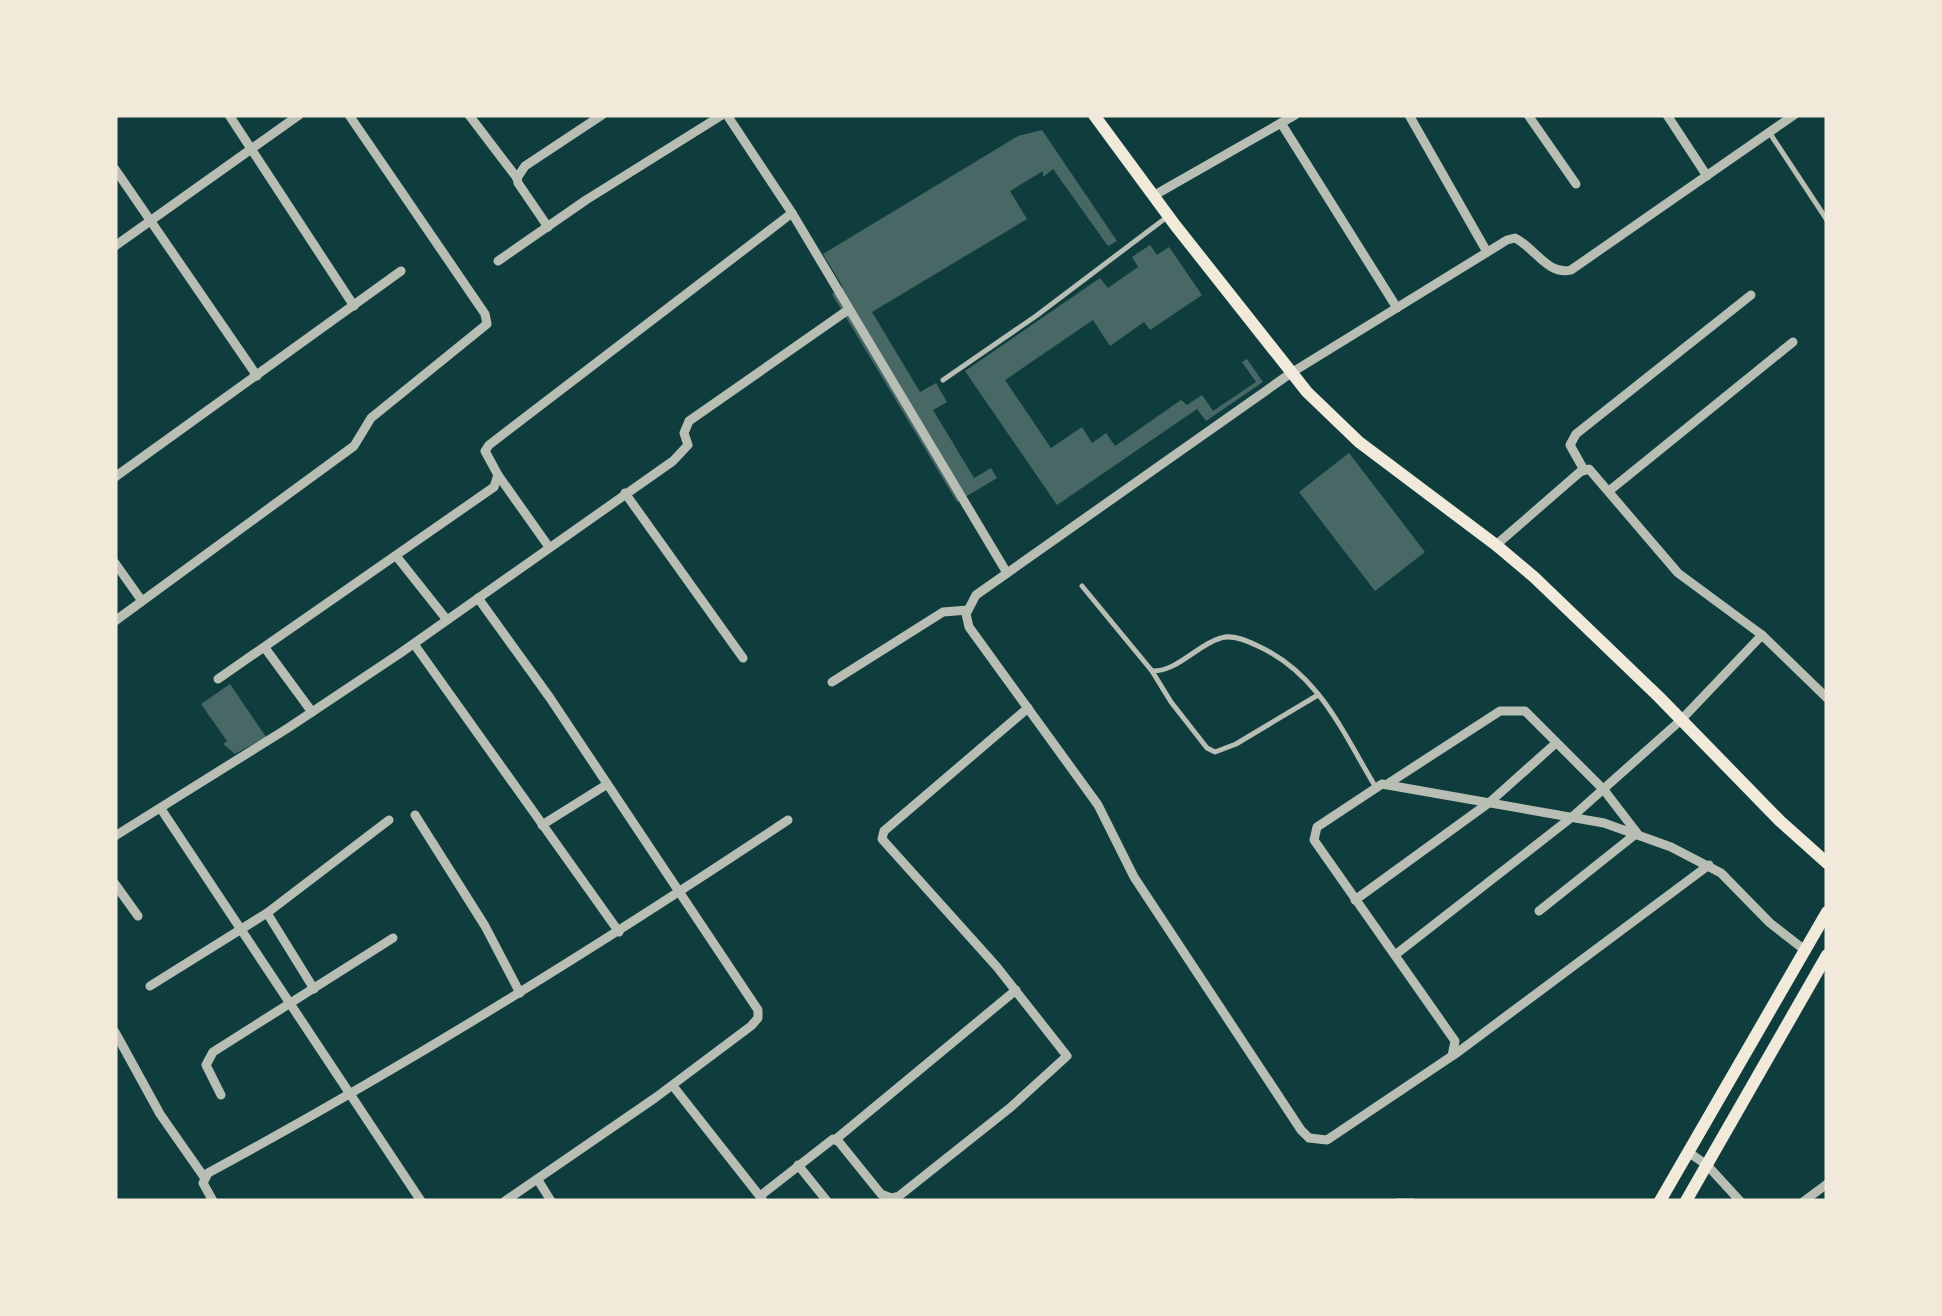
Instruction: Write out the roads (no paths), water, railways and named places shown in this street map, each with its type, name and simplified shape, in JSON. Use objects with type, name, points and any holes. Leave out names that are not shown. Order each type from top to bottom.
[{"type":"main road","points":[[1094,115],[1291,373],[1359,442],[1496,544],[1827,863]]},
{"type":"main road","points":[[1660,1201],[1827,912]]},
{"type":"main road","points":[[1686,1201],[1827,955]]},
{"type":"street","points":[[229,115],[354,306]]},
{"type":"street","points":[[115,246],[298,115]]},
{"type":"street","points":[[115,621],[354,446],[371,418],[487,324],[486,314],[349,115]]},
{"type":"street","points":[[469,115],[548,226]]},
{"type":"street","points":[[517,178],[525,166],[601,115]]},
{"type":"street","points":[[498,261],[725,115],[792,213],[1007,573]]},
{"type":"street","points":[[1153,196],[1295,115]]},
{"type":"street","points":[[1409,115],[1488,252]]},
{"type":"street","points":[[1528,115],[1576,184]]},
{"type":"street","points":[[1666,115],[1707,176]]},
{"type":"street","points":[[1708,865],[1452,1056],[1327,1140],[1309,1138],[1300,1130],[1134,876],[1098,804],[969,627],[968,610],[976,596],[1007,573],[1291,373],[1488,252],[1515,238],[1552,268],[1571,270],[1794,115]]},
{"type":"street","points":[[1282,123],[1397,308]]},
{"type":"street","points":[[115,169],[257,376]]},
{"type":"street","points":[[550,547],[498,475],[485,451],[489,445],[792,213]]},
{"type":"street","points":[[115,477],[401,271]]},
{"type":"street","points":[[1584,470],[1570,445],[1576,434],[1751,294]]},
{"type":"street","points":[[115,836],[414,644],[686,450],[684,433],[689,421],[848,310]]},
{"type":"street","points":[[1609,491],[1794,342]]},
{"type":"street","points":[[1496,544],[1584,470],[1592,471],[1678,573],[1762,635],[1827,698]]},
{"type":"street","points":[[218,679],[484,495],[494,487],[498,475]]},
{"type":"street","points":[[625,493],[743,658]]},
{"type":"street","points":[[397,556],[447,620]]},
{"type":"street","points":[[115,563],[142,600]]},
{"type":"street","points":[[478,598],[550,698],[753,1001],[758,1018],[672,1086],[505,1201]]},
{"type":"street","points":[[832,682],[943,612],[968,610]]},
{"type":"street","points":[[1394,955],[1572,818],[1681,720],[1762,635]]},
{"type":"street","points":[[414,644],[619,932]]},
{"type":"street","points":[[265,648],[312,712]]},
{"type":"street","points":[[836,1139],[881,1194],[898,1196],[1011,1107],[1068,1056],[1016,990],[887,846],[882,834],[1028,708]]},
{"type":"street","points":[[1388,784],[1508,708],[1524,710],[1604,790],[1637,833]]},
{"type":"street","points":[[1356,900],[1490,802],[1556,743]]},
{"type":"street","points":[[1452,1056],[1455,1041],[1318,848],[1314,832],[1376,786],[1388,784],[1490,802],[1637,833],[1722,873],[1770,923],[1806,952]]},
{"type":"street","points":[[542,825],[606,785]]},
{"type":"street","points":[[161,808],[420,1201]]},
{"type":"street","points":[[415,815],[485,926],[520,994]]},
{"type":"street","points":[[150,986],[267,913],[389,820]]},
{"type":"street","points":[[204,1177],[351,1096],[520,994],[788,820]]},
{"type":"street","points":[[1540,911],[1637,833]]},
{"type":"street","points":[[115,884],[138,916]]},
{"type":"street","points":[[267,913],[314,989]]},
{"type":"street","points":[[221,1095],[206,1065],[207,1058],[392,938]]},
{"type":"street","points":[[672,1086],[761,1199],[798,1164],[836,1139],[1016,990]]},
{"type":"street","points":[[115,1032],[168,1127],[204,1177],[213,1201]]},
{"type":"street","points":[[1688,1152],[1740,1201]]},
{"type":"street","points":[[798,1164],[827,1201]]},
{"type":"street","points":[[538,1180],[552,1201]]},
{"type":"street","points":[[1804,1201],[1827,1184]]},
{"type":"lane","points":[[1770,132],[1827,220]]},
{"type":"lane","points":[[944,380],[1168,216]]},
{"type":"lane","points":[[1082,586],[1152,670],[1207,748],[1215,752],[1236,744],[1319,694]]},
{"type":"lane","points":[[1152,670],[1164,670],[1218,639],[1231,637],[1286,659],[1319,694],[1376,786]]},
{"type":"lane","points":[[1397,1201],[1414,1201]]}]
